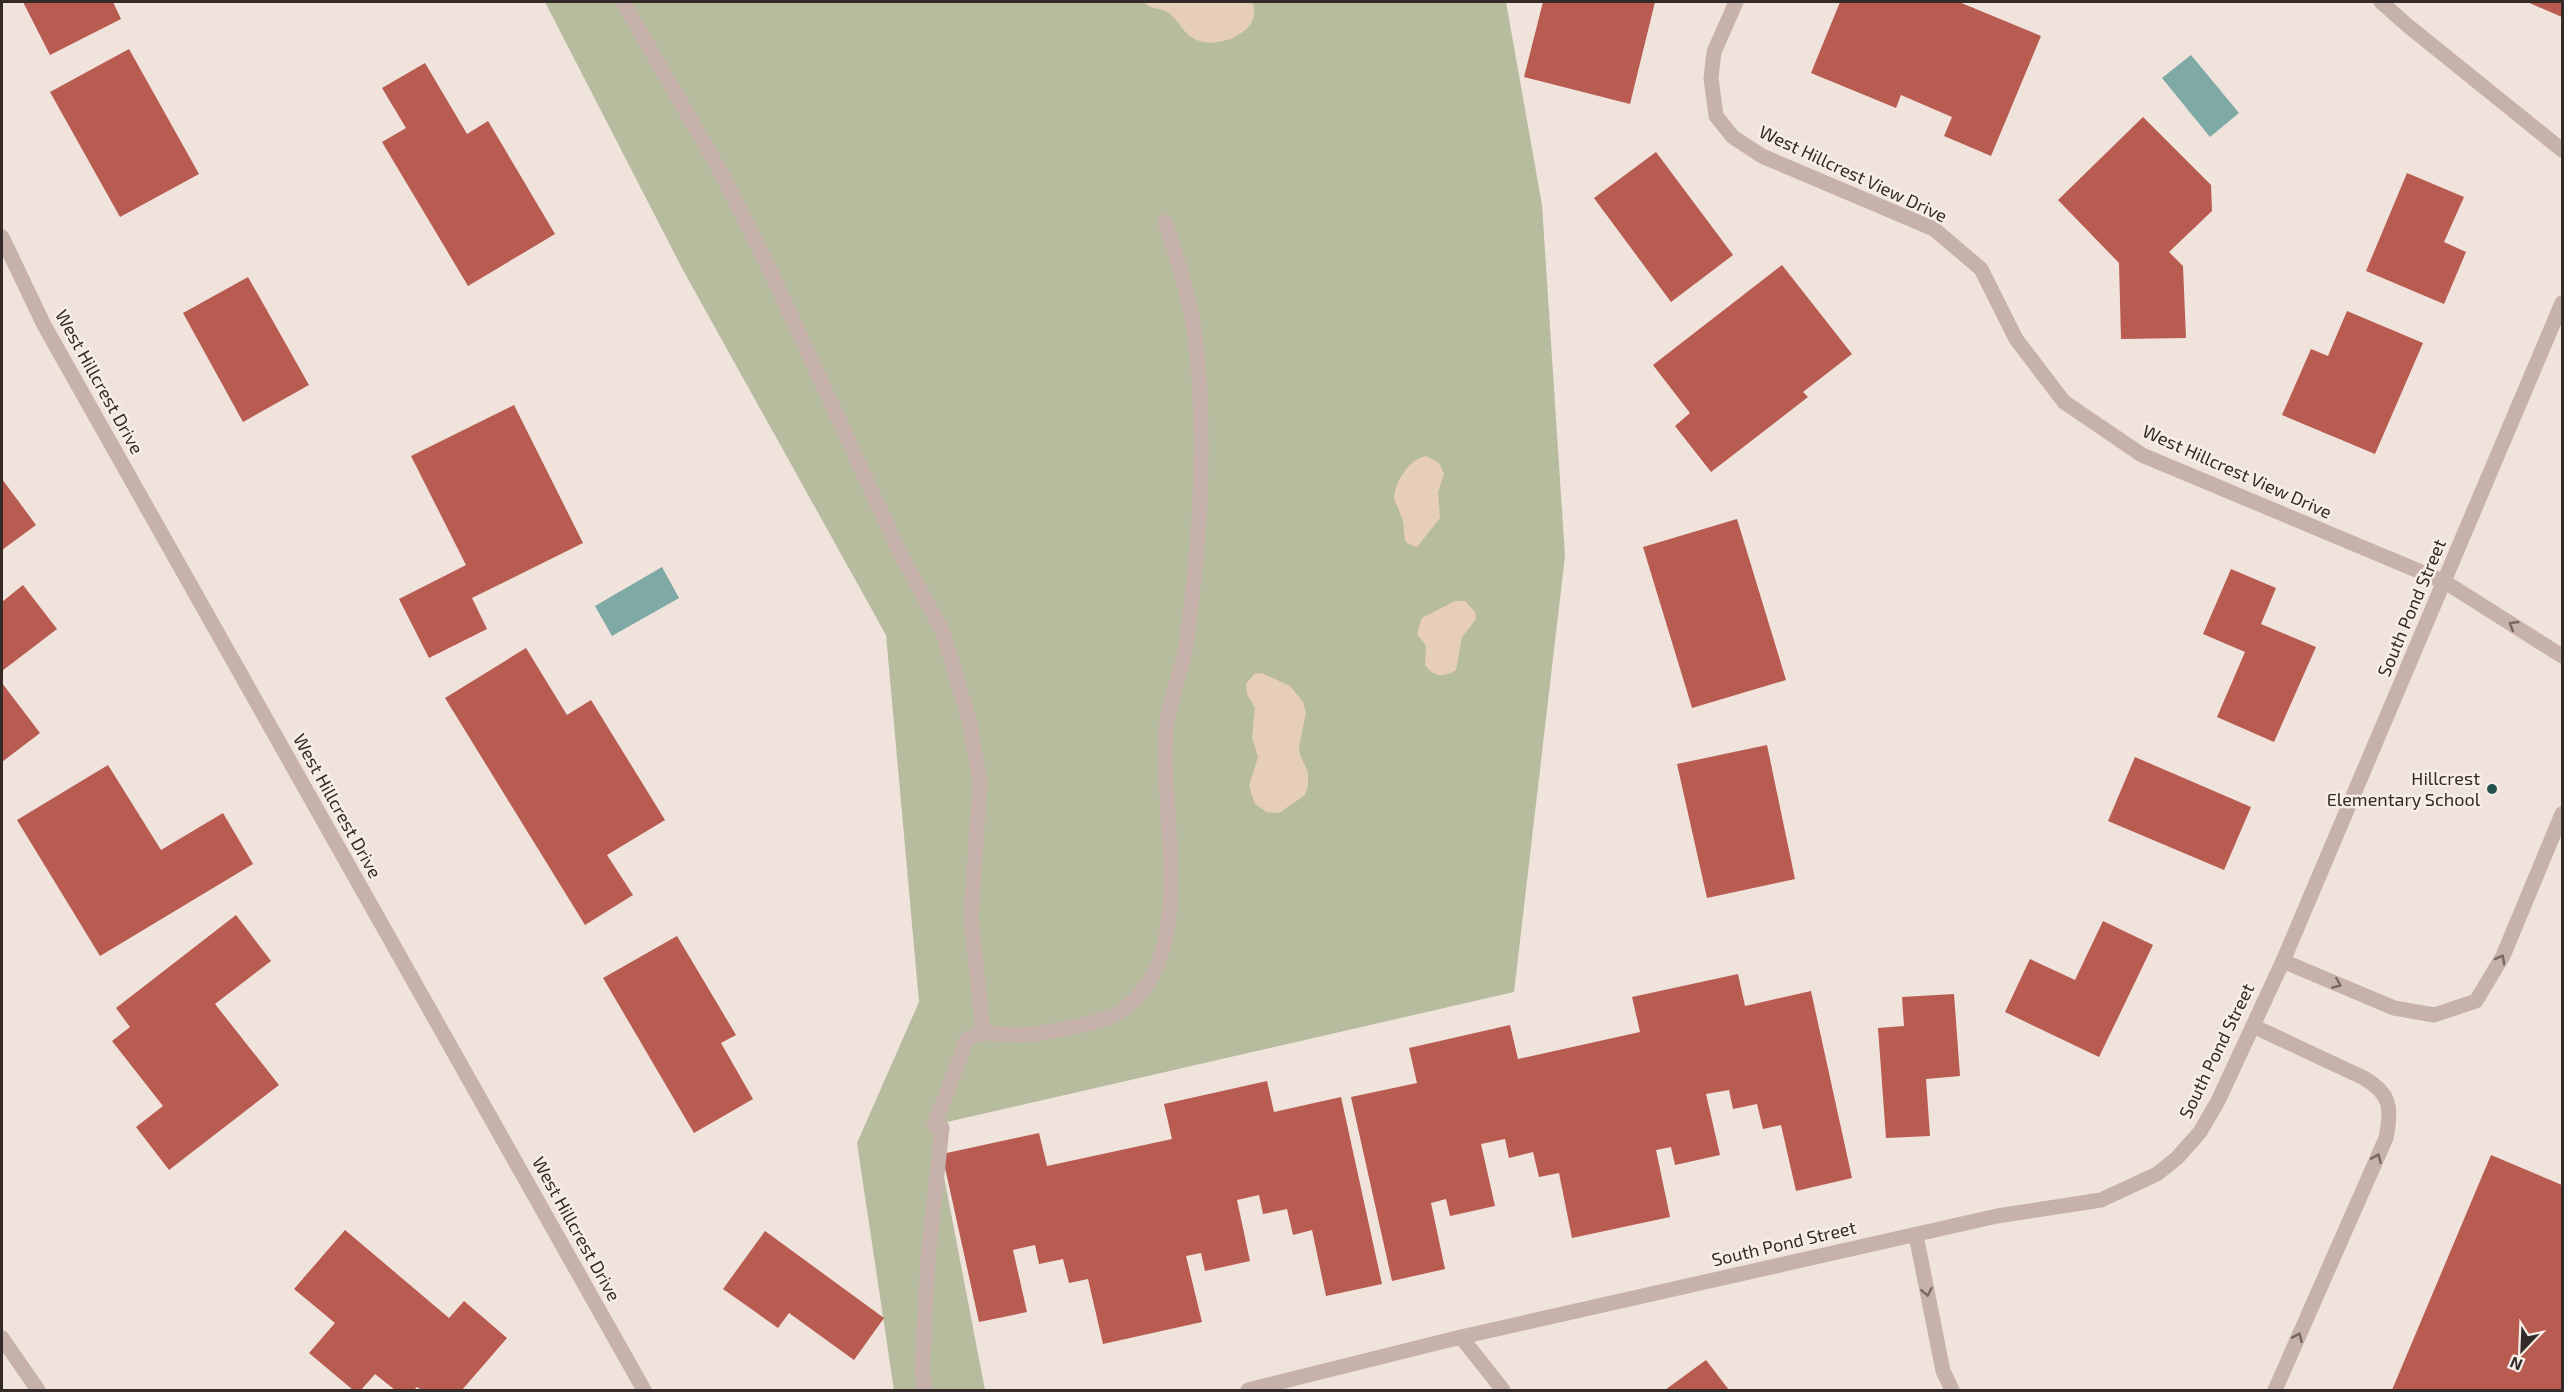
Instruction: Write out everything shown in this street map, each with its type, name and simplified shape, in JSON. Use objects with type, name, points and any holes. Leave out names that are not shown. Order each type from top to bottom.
[{"type":"street","points":[[623,2],[722,174],[770,270],[900,553],[943,632],[969,720],[980,782],[970,918],[983,1032]]},
{"type":"street","name":"West Hillcrest View Drive","points":[[1736,2],[1714,52],[1711,78],[1716,116],[1733,137],[1762,156],[1934,229],[1981,270],[2016,339],[2064,402],[2142,455],[2445,582],[2562,656]]},
{"type":"street","points":[[2382,2],[2407,25],[2562,150]]},
{"type":"street","points":[[926,1390],[922,1374],[928,1258],[942,1128],[934,1125],[967,1039],[983,1032],[1018,1035],[1057,1031],[1122,1011],[1145,986],[1162,954],[1170,920],[1169,823],[1165,780],[1167,721],[1185,649],[1192,590],[1200,516],[1200,433],[1196,344],[1184,279],[1165,222]]},
{"type":"street","name":"West Hillcrest Drive","points":[[2,237],[56,346],[644,1390]]},
{"type":"street","name":"South Pond Street","points":[[1248,1390],[1461,1337],[1916,1234],[1997,1216],[2101,1200],[2157,1174],[2177,1158],[2200,1132],[2236,1066],[2445,582],[2562,303]]},
{"type":"street","points":[[2283,961],[2394,1008],[2434,1015],[2476,1001],[2503,956],[2562,814]]},
{"type":"street","points":[[2253,1026],[2335,1062],[2378,1086],[2388,1102],[2389,1111],[2386,1138],[2275,1390]]},
{"type":"street","points":[[1916,1234],[1943,1371],[1952,1390]]},
{"type":"street","points":[[1461,1337],[1503,1390]]},
{"type":"street","points":[[2,1338],[38,1390]]},
{"type":"green space","points":[[545,2],[1506,2],[1542,205],[1565,556],[1514,992],[934,1125],[985,1390],[894,1390],[857,1143],[919,1002],[886,635],[683,270]]},
{"type":"sand","points":[[1144,2],[1252,2],[1253,20],[1241,33],[1232,38],[1204,42],[1192,38],[1169,13]]},
{"type":"sand","points":[[1426,456],[1439,463],[1444,474],[1438,492],[1440,518],[1417,547],[1408,544],[1405,540],[1403,521],[1394,498],[1397,485],[1404,472],[1414,462]]},
{"type":"sand","points":[[1455,601],[1465,601],[1475,612],[1476,619],[1462,637],[1456,670],[1439,675],[1425,665],[1426,646],[1417,634],[1422,618]]},
{"type":"sand","points":[[1262,673],[1290,686],[1303,702],[1306,713],[1299,747],[1308,772],[1308,785],[1305,795],[1279,813],[1267,812],[1255,804],[1249,786],[1258,757],[1252,737],[1255,708],[1247,694],[1246,684],[1254,674]]},
{"type":"water","points":[[2191,55],[2239,113],[2210,137],[2162,78]]},
{"type":"water","points":[[662,567],[679,598],[612,636],[595,606]]},
{"type":"building","points":[[23,2],[113,2],[121,19],[50,55]]},
{"type":"building","points":[[1543,2],[1655,2],[1630,104],[1524,77]]},
{"type":"building","points":[[1840,2],[1959,2],[2041,36],[1991,156],[1944,136],[1952,117],[1901,95],[1896,108],[1811,73]]},
{"type":"building","points":[[2527,2],[2562,2],[2562,17]]},
{"type":"building","points":[[129,49],[199,174],[120,217],[50,92]]},
{"type":"building","points":[[425,63],[467,134],[488,121],[555,234],[468,286],[382,142],[406,128],[382,88]]},
{"type":"building","points":[[2143,117],[2211,185],[2212,211],[2169,252],[2183,266],[2186,338],[2121,339],[2119,263],[2058,200]]},
{"type":"building","points":[[1656,152],[1733,255],[1671,302],[1594,198]]},
{"type":"building","points":[[2407,173],[2464,197],[2444,242],[2466,252],[2444,304],[2366,271]]},
{"type":"building","points":[[1782,265],[1852,354],[1803,392],[1808,397],[1711,472],[1675,426],[1690,413],[1653,365]]},
{"type":"building","points":[[248,277],[309,385],[243,422],[183,313]]},
{"type":"building","points":[[2347,311],[2423,343],[2375,454],[2282,415],[2311,349],[2328,356]]},
{"type":"building","points":[[514,405],[583,543],[472,598],[487,629],[429,658],[399,599],[466,565],[411,456]]},
{"type":"building","points":[[2,479],[36,525],[2,550]]},
{"type":"building","points":[[1737,519],[1786,680],[1692,708],[1643,547]]},
{"type":"building","points":[[2231,569],[2276,588],[2261,624],[2316,647],[2274,742],[2217,717],[2245,652],[2203,634]]},
{"type":"building","points":[[23,585],[57,629],[2,671],[2,602]]},
{"type":"building","points":[[526,648],[567,715],[591,700],[665,820],[607,855],[633,895],[585,925],[445,698]]},
{"type":"building","points":[[2,683],[40,733],[2,762]]},
{"type":"building","points":[[1767,745],[1795,879],[1707,898],[1677,764]]},
{"type":"building","points":[[2135,757],[2251,807],[2224,870],[2108,821]]},
{"type":"building","points":[[108,765],[161,850],[223,813],[253,864],[100,956],[17,820]]},
{"type":"building","points":[[236,915],[271,961],[215,1004],[279,1085],[169,1170],[136,1127],[163,1106],[112,1041],[130,1027],[116,1008]]},
{"type":"building","points":[[2103,921],[2153,945],[2099,1057],[2005,1012],[2030,959],[2075,980]]},
{"type":"building","points":[[677,936],[736,1035],[721,1043],[753,1099],[694,1133],[603,978]]},
{"type":"building","points":[[1738,974],[1745,1006],[1811,991],[1852,1178],[1796,1191],[1781,1125],[1763,1129],[1757,1104],[1733,1109],[1729,1090],[1706,1094],[1720,1155],[1675,1165],[1671,1147],[1656,1150],[1670,1217],[1572,1238],[1559,1173],[1539,1177],[1533,1152],[1509,1158],[1505,1139],[1481,1144],[1495,1206],[1450,1216],[1446,1199],[1431,1203],[1445,1269],[1392,1281],[1351,1097],[1417,1083],[1409,1048],[1510,1025],[1518,1059],[1640,1032],[1632,997]]},
{"type":"building","points":[[1954,994],[1960,1076],[1926,1079],[1930,1136],[1886,1138],[1878,1028],[1904,1026],[1902,997]]},
{"type":"building","points":[[1267,1081],[1274,1112],[1341,1097],[1382,1284],[1326,1296],[1312,1230],[1293,1235],[1287,1209],[1263,1214],[1259,1195],[1237,1200],[1250,1261],[1205,1271],[1201,1253],[1186,1256],[1202,1322],[1103,1344],[1088,1279],[1069,1283],[1063,1259],[1039,1264],[1035,1245],[1013,1250],[1027,1312],[979,1322],[942,1154],[1039,1133],[1047,1166],[1172,1139],[1164,1104]]},
{"type":"building","points":[[2491,1155],[2562,1185],[2562,1390],[2392,1390]]},
{"type":"building","points":[[345,1230],[449,1318],[464,1301],[507,1338],[462,1390],[422,1390],[417,1387],[414,1390],[395,1390],[375,1374],[361,1390],[353,1390],[309,1353],[335,1323],[294,1289]]},
{"type":"building","points":[[765,1231],[884,1318],[854,1360],[789,1313],[778,1328],[723,1289]]},
{"type":"building","points":[[1706,1360],[1729,1390],[1665,1390]]},
{"type":"place","name":"Hillcrest Elementary School","points":[[2492,789]]}]
